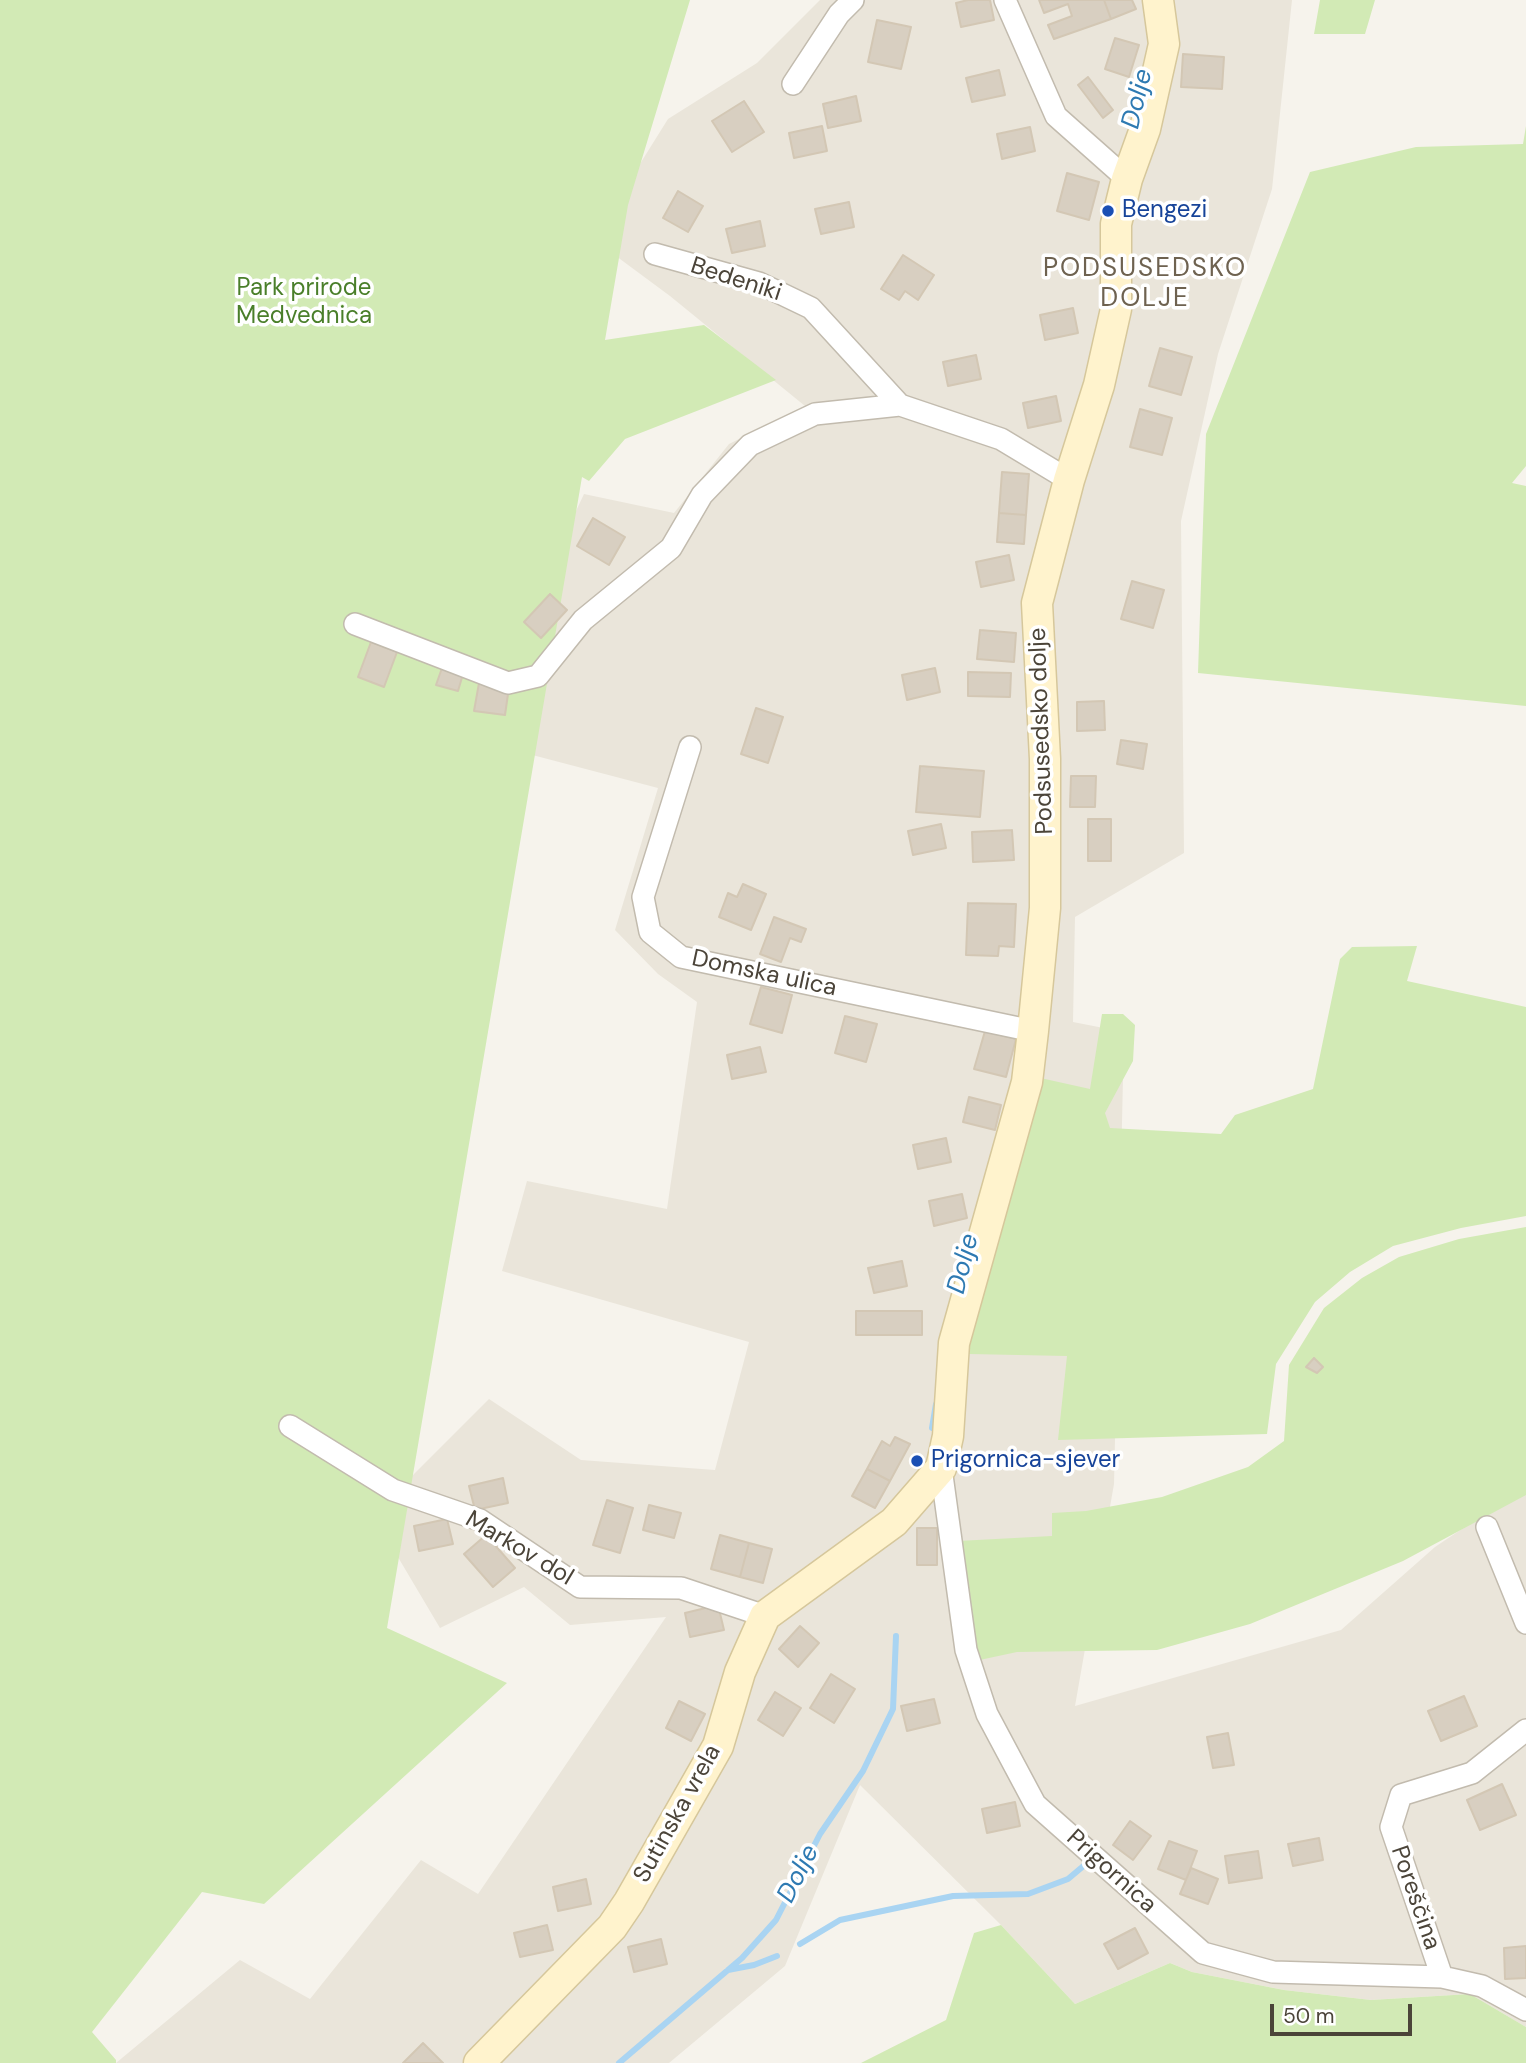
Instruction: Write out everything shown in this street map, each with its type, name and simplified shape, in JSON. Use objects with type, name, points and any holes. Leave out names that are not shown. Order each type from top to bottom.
[{"type":"street","points":[[793,84],[839,14],[853,0]]},
{"type":"street","points":[[1004,0],[1056,116],[1127,180]]},
{"type":"street","name":"Podsusedsko dolje","points":[[941,1468],[948,1436],[954,1343],[1027,1082],[1033,1031],[1045,908],[1045,759],[1037,603],[1069,480],[1099,385],[1116,309],[1116,224],[1127,180],[1145,129],[1164,44],[1158,0]]},
{"type":"street","name":"Bedeniki","points":[[654,254],[759,283],[811,308],[900,405]]},
{"type":"street","points":[[355,624],[508,683],[538,676],[583,620],[671,548],[702,495],[750,445],[815,414],[900,405],[1001,439],[1069,480]]},
{"type":"street","name":"Domska ulica","points":[[690,747],[643,897],[650,932],[681,957],[1033,1031]]},
{"type":"street","name":"Markov dol","points":[[290,1426],[393,1490],[480,1520],[580,1587],[681,1588],[765,1616]]},
{"type":"street","name":"Sutinska vrela","points":[[479,2063],[612,1927],[629,1902],[718,1746],[740,1671],[765,1616],[894,1521],[941,1468]]},
{"type":"street","name":"Prigornica","points":[[941,1468],[966,1650],[987,1714],[1035,1804],[1203,1953],[1273,1972],[1443,1977],[1482,1986],[1526,2010]]},
{"type":"street","points":[[1488,1528],[1526,1623]]},
{"type":"street","name":"Poreščina","points":[[1443,1977],[1391,1827],[1401,1796],[1472,1773],[1526,1730]]},
{"type":"shaded area","points":[[820,0],[1292,0],[1272,189],[1218,354],[1181,521],[1184,853],[1075,917],[1073,1022],[1124,1032],[1114,1484],[1075,1706],[1341,1630],[1435,1547],[1526,1486],[1526,2027],[1470,1994],[1371,2000],[1284,1990],[1192,1972],[1170,1963],[1075,2004],[1001,1925],[860,1785],[785,1966],[669,2063],[116,2063],[240,1960],[310,1999],[421,1860],[478,1894],[666,1617],[570,1625],[524,1587],[440,1628],[373,1515],[489,1399],[581,1460],[715,1470],[749,1342],[502,1271],[527,1181],[667,1209],[697,1002],[658,974],[615,930],[658,788],[304,695],[544,579],[584,494],[674,513],[729,444],[805,406],[670,296],[593,239],[668,119],[757,63]]},
{"type":"green space","name":"Park prirode Medvednica","points":[[0,0],[690,0],[628,205],[605,340],[704,325],[776,380],[625,439],[589,481],[582,477],[387,1628],[507,1683],[264,1904],[202,1892],[92,2032],[116,2063],[0,2063]]},
{"type":"green space","points":[[1320,0],[1375,0],[1365,34],[1314,34]]},
{"type":"green space","points":[[1526,126],[1526,466],[1512,483],[1526,486],[1526,706],[1198,673],[1206,434],[1310,172],[1416,147],[1523,144]]},
{"type":"green space","points":[[1417,946],[1407,981],[1526,1007],[1526,1216],[1461,1228],[1393,1246],[1350,1272],[1315,1302],[1276,1364],[1267,1434],[1058,1440],[1067,1356],[969,1354],[970,1331],[1036,1077],[1090,1089],[1102,1014],[1123,1014],[1135,1025],[1133,1061],[1105,1113],[1110,1128],[1221,1134],[1235,1115],[1313,1089],[1340,959],[1352,947]]},
{"type":"green space","points":[[1526,1227],[1526,1495],[1403,1561],[1250,1624],[1157,1650],[1017,1652],[975,1661],[958,1541],[1052,1536],[1052,1513],[1086,1511],[1162,1497],[1248,1467],[1284,1441],[1289,1365],[1324,1308],[1362,1278],[1399,1257],[1459,1239]]},
{"type":"green space","points":[[1001,1925],[1075,2004],[1170,1963],[1192,1972],[1284,1990],[1371,2000],[1470,1994],[1526,2027],[1526,2063],[861,2063],[946,2020],[974,1933]]},
{"type":"building","points":[[990,0],[994,20],[961,27],[956,3]]},
{"type":"building","points":[[1039,0],[1104,0],[1111,19],[1054,39],[1048,25],[1072,16],[1068,4],[1044,13]]},
{"type":"building","points":[[1104,0],[1132,0],[1136,9],[1111,19]]},
{"type":"building","points":[[877,20],[911,27],[901,69],[868,62]]},
{"type":"building","points":[[1115,38],[1139,45],[1129,77],[1105,69]]},
{"type":"building","points":[[1183,54],[1224,57],[1222,89],[1181,87]]},
{"type":"building","points":[[999,70],[1005,95],[972,102],[966,78]]},
{"type":"building","points":[[1088,77],[1113,110],[1103,118],[1078,85]]},
{"type":"building","points":[[856,96],[861,121],[828,128],[823,104]]},
{"type":"building","points":[[744,101],[764,132],[732,152],[712,121]]},
{"type":"building","points":[[822,126],[827,151],[794,158],[789,133]]},
{"type":"building","points":[[1030,127],[1035,151],[1002,159],[997,134]]},
{"type":"building","points":[[1067,173],[1099,182],[1089,220],[1057,211]]},
{"type":"building","points":[[678,191],[703,206],[688,232],[663,218]]},
{"type":"building","points":[[849,202],[854,227],[821,234],[815,209]]},
{"type":"building","points":[[760,221],[765,246],[732,253],[726,229]]},
{"type":"building","points":[[903,255],[934,275],[918,300],[905,291],[899,300],[881,289]]},
{"type":"building","points":[[1073,308],[1078,333],[1045,340],[1040,315]]},
{"type":"building","points":[[1160,348],[1192,357],[1181,395],[1149,386]]},
{"type":"building","points":[[976,355],[981,379],[948,386],[943,362]]},
{"type":"building","points":[[1056,396],[1061,421],[1028,428],[1023,403]]},
{"type":"building","points":[[1140,409],[1172,418],[1162,455],[1130,447]]},
{"type":"building","points":[[1002,472],[1029,474],[1026,515],[999,513]]},
{"type":"building","points":[[999,513],[1026,515],[1024,544],[997,542]]},
{"type":"building","points":[[593,518],[625,537],[609,565],[577,546]]},
{"type":"building","points":[[1009,555],[1014,580],[981,587],[976,562]]},
{"type":"building","points":[[1132,581],[1164,590],[1153,628],[1121,619]]},
{"type":"building","points":[[550,594],[567,610],[541,638],[524,622]]},
{"type":"building","points":[[980,630],[1016,633],[1014,662],[977,659]]},
{"type":"building","points":[[371,642],[397,652],[384,687],[358,677]]},
{"type":"building","points":[[442,668],[463,674],[458,691],[436,685]]},
{"type":"building","points":[[935,668],[940,692],[907,700],[902,675]]},
{"type":"building","points":[[968,672],[1011,673],[1010,697],[968,696]]},
{"type":"building","points":[[479,683],[509,687],[505,715],[474,711]]},
{"type":"building","points":[[1104,701],[1105,730],[1077,731],[1077,702]]},
{"type":"building","points":[[756,708],[783,717],[768,763],[741,754]]},
{"type":"building","points":[[1121,740],[1147,744],[1143,769],[1117,764]]},
{"type":"building","points":[[920,766],[984,771],[980,817],[916,812]]},
{"type":"building","points":[[1071,776],[1096,776],[1095,807],[1070,807]]},
{"type":"building","points":[[1088,819],[1111,819],[1111,861],[1088,861]]},
{"type":"building","points":[[941,824],[946,848],[913,855],[908,831]]},
{"type":"building","points":[[1012,830],[1014,860],[973,862],[972,832]]},
{"type":"building","points":[[743,884],[766,894],[751,930],[719,917],[728,893],[737,897]]},
{"type":"building","points":[[968,903],[1016,904],[1014,947],[999,946],[998,956],[966,955]]},
{"type":"building","points":[[774,917],[806,929],[801,942],[790,938],[781,962],[760,954]]},
{"type":"building","points":[[761,987],[792,995],[782,1033],[750,1024]]},
{"type":"building","points":[[845,1016],[877,1024],[866,1062],[835,1053]]},
{"type":"building","points":[[985,1031],[1016,1039],[1006,1077],[974,1069]]},
{"type":"building","points":[[760,1047],[766,1072],[732,1079],[727,1055]]},
{"type":"building","points":[[969,1097],[1001,1105],[995,1130],[963,1122]]},
{"type":"building","points":[[946,1138],[951,1162],[918,1169],[913,1145]]},
{"type":"building","points":[[962,1194],[967,1218],[934,1226],[929,1201]]},
{"type":"building","points":[[902,1261],[907,1286],[874,1293],[868,1268]]},
{"type":"building","points":[[856,1311],[922,1311],[922,1335],[856,1335]]},
{"type":"building","points":[[1314,1358],[1323,1367],[1317,1373],[1306,1367]]},
{"type":"building","points":[[895,1437],[910,1444],[890,1481],[867,1469],[882,1441],[890,1446]]},
{"type":"building","points":[[867,1469],[890,1481],[875,1508],[852,1496]]},
{"type":"building","points":[[503,1478],[508,1503],[475,1510],[469,1486]]},
{"type":"building","points":[[607,1500],[633,1508],[620,1553],[593,1545]]},
{"type":"building","points":[[649,1505],[681,1513],[674,1538],[643,1530]]},
{"type":"building","points":[[447,1519],[453,1544],[419,1551],[414,1526]]},
{"type":"building","points":[[917,1528],[937,1528],[937,1565],[917,1565]]},
{"type":"building","points":[[486,1535],[515,1568],[493,1587],[464,1554]]},
{"type":"building","points":[[720,1535],[749,1543],[740,1577],[711,1569]]},
{"type":"building","points":[[749,1543],[772,1549],[763,1583],[740,1577]]},
{"type":"building","points":[[718,1605],[724,1630],[690,1637],[685,1613]]},
{"type":"building","points":[[800,1626],[819,1643],[798,1667],[779,1649]]},
{"type":"building","points":[[831,1674],[855,1689],[834,1723],[810,1708]]},
{"type":"building","points":[[775,1692],[801,1708],[783,1736],[758,1720]]},
{"type":"building","points":[[1464,1696],[1477,1726],[1441,1741],[1428,1711]]},
{"type":"building","points":[[934,1699],[940,1723],[907,1731],[901,1706]]},
{"type":"building","points":[[679,1701],[705,1714],[691,1741],[666,1728]]},
{"type":"building","points":[[1228,1733],[1234,1765],[1213,1768],[1207,1737]]},
{"type":"building","points":[[1502,1784],[1516,1815],[1480,1830],[1467,1800]]},
{"type":"building","points":[[1015,1802],[1020,1826],[987,1833],[982,1809]]},
{"type":"building","points":[[1130,1821],[1151,1836],[1133,1860],[1113,1845]]},
{"type":"building","points":[[1319,1838],[1323,1860],[1293,1866],[1288,1844]]},
{"type":"building","points":[[1169,1841],[1197,1851],[1186,1880],[1158,1869]]},
{"type":"building","points":[[1258,1851],[1262,1878],[1229,1883],[1225,1856]]},
{"type":"building","points":[[1191,1868],[1218,1879],[1208,1904],[1180,1894]]},
{"type":"building","points":[[586,1879],[591,1904],[558,1911],[553,1887]]},
{"type":"building","points":[[547,1925],[553,1950],[520,1957],[514,1933]]},
{"type":"building","points":[[1135,1928],[1148,1953],[1118,1969],[1104,1944]]},
{"type":"building","points":[[661,1939],[667,1964],[634,1972],[628,1947]]},
{"type":"building","points":[[1526,1946],[1526,1978],[1505,1979],[1504,1948]]},
{"type":"building","points":[[423,2043],[443,2063],[403,2063]]},
{"type":"waterway","name":"Dolje","points":[[932,1428],[936,1404]]},
{"type":"waterway","name":"Dolje","points":[[619,2063],[742,1958],[776,1920],[820,1834],[863,1771],[893,1709],[896,1636]]},
{"type":"waterway","points":[[800,1944],[840,1920],[953,1896],[1028,1894],[1068,1879],[1087,1863]]},
{"type":"waterway","points":[[728,1970],[754,1965],[777,1956]]},
{"type":"place","name":"Bengezi","points":[[1108,211]]},
{"type":"place","name":"Prigornica-sjever","points":[[917,1461]]},
{"type":"district","name":"PODSUSEDSKO DOLJE","points":[[1145,284]]}]
